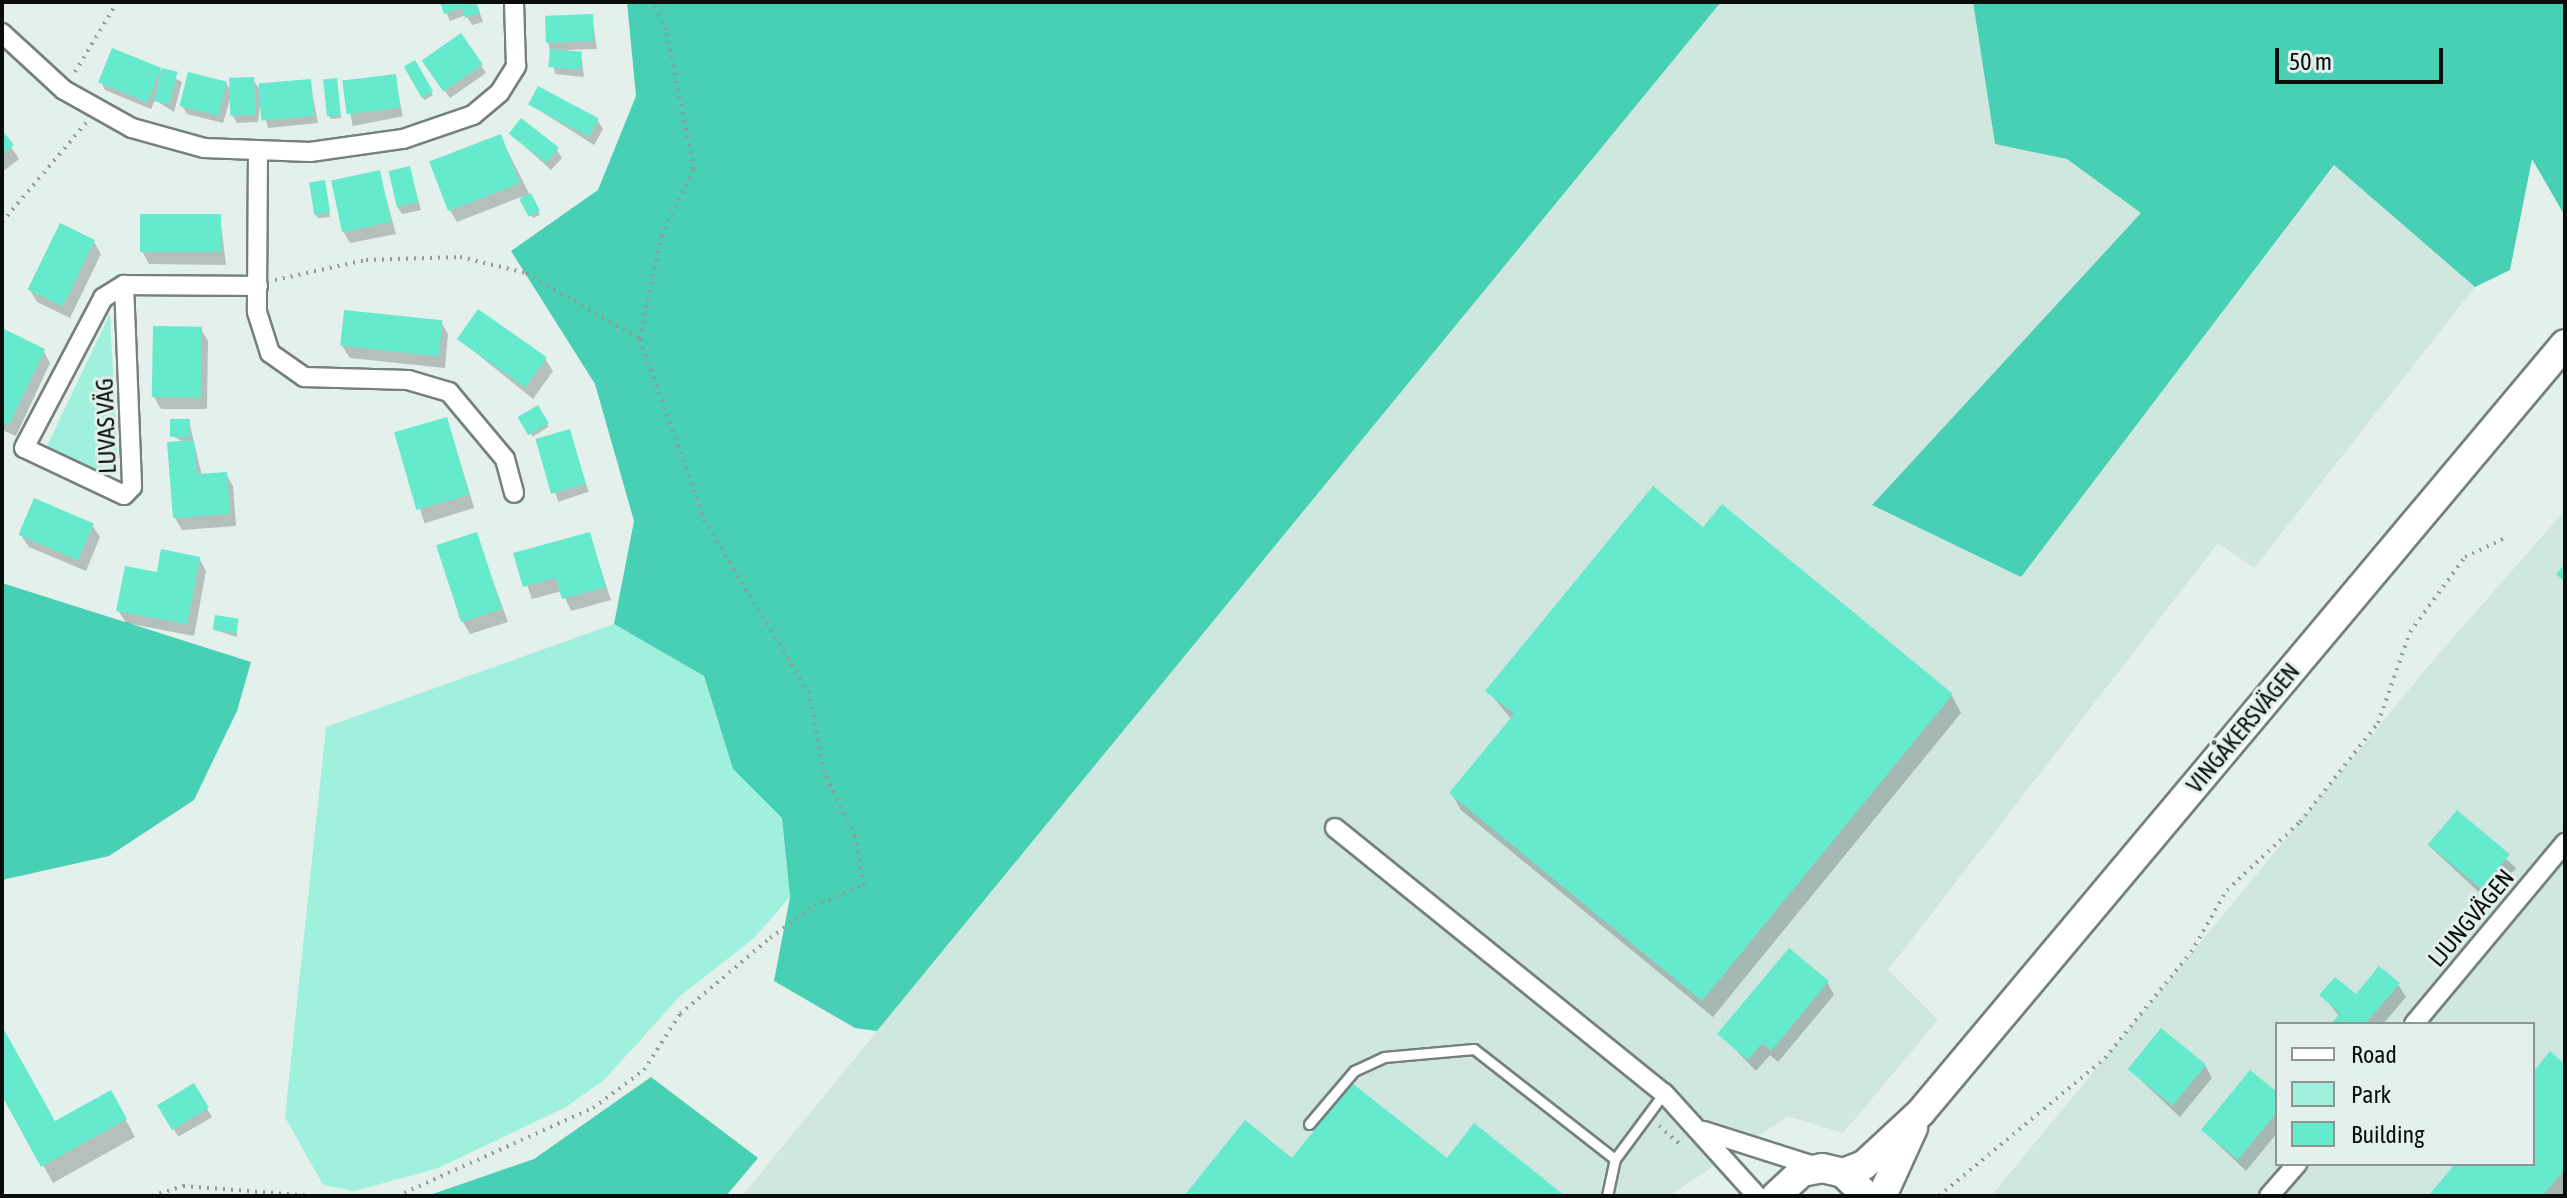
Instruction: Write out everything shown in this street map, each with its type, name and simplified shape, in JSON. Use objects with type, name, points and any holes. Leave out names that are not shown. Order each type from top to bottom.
[{"type":"main road","name":"VINGÅKERSVÄGEN","points":[[1776,1196],[1802,1172],[1864,1165],[1921,1112],[2565,344]]},
{"type":"main road","name":"VINGÅKERSVÄGEN","points":[[1882,1196],[1921,1112]]},
{"type":"main road","points":[[1832,1170],[1867,1196]]},
{"type":"street","points":[[2,33],[8,54],[94,111],[165,139],[258,153],[363,147],[473,115],[500,92],[516,66],[514,2]]},
{"type":"street","points":[[258,153],[261,334],[288,369],[324,379],[427,382],[449,392],[505,459],[514,493]]},
{"type":"street","points":[[124,285],[258,286]]},
{"type":"street","name":"LUVAS VÄG","points":[[124,285],[132,487],[124,495],[24,448],[103,298],[124,285]]},
{"type":"street","points":[[1335,828],[1664,1093],[1702,1130],[1757,1196]]},
{"type":"street","name":"LJUNGVÄGEN","points":[[2416,1022],[2565,843]]},
{"type":"street","points":[[1702,1130],[1832,1170]]},
{"type":"street","points":[[2269,1196],[2295,1166]]},
{"type":"lane","points":[[1309,1124],[1354,1071],[1374,1062],[1474,1049],[1615,1159]]},
{"type":"lane","points":[[1607,1196],[1615,1159],[1664,1093]]},
{"type":"path","points":[[64,90],[117,2]]},
{"type":"path","points":[[397,1196],[593,1108],[644,1070],[680,1014],[770,938],[814,906],[864,885],[855,836],[824,772],[809,693],[705,522],[640,339],[652,265],[694,169],[666,30],[653,2]]},
{"type":"path","points":[[2,222],[94,111]]},
{"type":"path","points":[[258,286],[337,264],[460,257],[526,273],[640,339]]},
{"type":"path","points":[[1939,1196],[2105,1058],[2191,952],[2227,890],[2300,822],[2378,723],[2410,632],[2465,557],[2503,539]]},
{"type":"path","points":[[152,1196],[183,1186],[312,1196]]},
{"type":"shaded area","points":[[1721,2],[1973,2],[1995,144],[2067,159],[2142,213],[1872,505],[2021,576],[2335,165],[2475,287],[2254,568],[2218,543],[1888,970],[1938,1020],[1843,1133],[1788,1116],[1669,1196],[742,1196]]},
{"type":"shaded area","points":[[2565,510],[2565,1196],[1991,1196],[2436,657]]},
{"type":"green space","points":[[627,2],[1721,2],[877,1031],[855,1028],[774,981],[790,897],[782,818],[733,769],[704,676],[614,624],[634,521],[595,384],[511,251],[598,190],[636,96]]},
{"type":"green space","points":[[1973,2],[2565,2],[2565,216],[2532,159],[2510,270],[2475,287],[2334,165],[2021,577],[1872,505],[2141,213],[2067,159],[1995,144]]},
{"type":"green space","points":[[110,314],[118,471],[108,476],[47,446]]},
{"type":"green space","points":[[2,583],[251,662],[237,711],[194,800],[109,856],[2,880]]},
{"type":"green space","points":[[614,624],[704,676],[733,769],[782,818],[790,897],[754,938],[679,997],[604,1080],[566,1107],[438,1168],[355,1191],[323,1185],[285,1117],[326,727]]},
{"type":"green space","points":[[651,1077],[758,1158],[726,1196],[427,1196],[534,1159]]},
{"type":"building","points":[[440,2],[476,2],[480,13],[465,18],[462,8],[444,14]]},
{"type":"building","points":[[593,14],[594,41],[546,43],[545,16]]},
{"type":"building","points":[[461,33],[483,64],[443,92],[422,61]]},
{"type":"building","points":[[112,48],[161,68],[147,102],[98,82]]},
{"type":"building","points":[[550,49],[582,52],[580,70],[548,67]]},
{"type":"building","points":[[415,60],[433,91],[422,98],[404,66]]},
{"type":"building","points":[[162,68],[178,72],[169,105],[154,101]]},
{"type":"building","points":[[188,72],[227,82],[218,116],[180,106]]},
{"type":"building","points":[[396,74],[400,108],[347,114],[342,81]]},
{"type":"building","points":[[254,77],[255,115],[230,116],[229,78]]},
{"type":"building","points":[[337,78],[341,115],[327,116],[323,79]]},
{"type":"building","points":[[311,79],[314,116],[261,120],[258,84]]},
{"type":"building","points":[[538,86],[599,118],[589,137],[528,105]]},
{"type":"building","points":[[521,118],[559,148],[547,163],[509,134]]},
{"type":"building","points":[[2,130],[14,145],[2,154]]},
{"type":"building","points":[[501,134],[520,183],[448,211],[429,162]]},
{"type":"building","points":[[410,166],[418,202],[397,207],[389,171]]},
{"type":"building","points":[[380,170],[391,222],[342,232],[331,180]]},
{"type":"building","points":[[325,180],[330,213],[314,215],[309,183]]},
{"type":"building","points":[[531,193],[540,211],[528,217],[519,199]]},
{"type":"building","points":[[140,214],[221,214],[221,252],[140,252]]},
{"type":"building","points":[[60,223],[95,240],[63,307],[28,290]]},
{"type":"building","points":[[478,309],[547,357],[526,387],[457,339]]},
{"type":"building","points":[[344,310],[442,320],[439,356],[340,346]]},
{"type":"building","points":[[153,326],[202,327],[201,398],[152,397]]},
{"type":"building","points":[[2,328],[45,349],[9,425],[2,422]]},
{"type":"building","points":[[538,405],[549,423],[528,435],[517,417]]},
{"type":"building","points":[[447,417],[469,495],[416,510],[394,432]]},
{"type":"building","points":[[170,419],[190,419],[190,437],[170,437]]},
{"type":"building","points":[[570,429],[586,484],[551,494],[535,439]]},
{"type":"building","points":[[194,440],[197,474],[227,472],[230,514],[173,518],[167,442]]},
{"type":"building","points":[[1653,486],[1703,527],[1722,504],[1953,694],[1702,1001],[1449,793],[1514,714],[1485,691]]},
{"type":"building","points":[[34,498],[94,523],[78,560],[18,535]]},
{"type":"building","points":[[477,532],[502,609],[461,622],[436,545]]},
{"type":"building","points":[[590,532],[606,587],[562,599],[556,578],[523,587],[513,553]]},
{"type":"building","points":[[161,549],[200,557],[187,624],[116,611],[125,566],[157,572]]},
{"type":"building","points":[[2565,564],[2565,582],[2556,574]]},
{"type":"building","points":[[215,615],[239,619],[236,634],[213,630]]},
{"type":"building","points":[[2457,810],[2510,854],[2481,889],[2428,844]]},
{"type":"building","points":[[1789,948],[1829,981],[1771,1051],[1762,1043],[1748,1060],[1717,1034]]},
{"type":"building","points":[[2379,966],[2400,983],[2367,1022],[2333,1022],[2340,1013],[2319,995],[2335,977],[2356,994]]},
{"type":"building","points":[[2,1026],[55,1121],[111,1090],[127,1119],[41,1167],[2,1096]]},
{"type":"building","points":[[2161,1028],[2206,1065],[2173,1106],[2128,1069]]},
{"type":"building","points":[[2550,1051],[2565,1064],[2565,1169],[2542,1196],[2428,1196],[2453,1166],[2535,1166],[2535,1070]]},
{"type":"building","points":[[2250,1070],[2275,1090],[2275,1114],[2238,1160],[2201,1130]]},
{"type":"building","points":[[194,1083],[209,1108],[172,1130],[157,1105]]},
{"type":"building","points":[[1352,1083],[1447,1158],[1474,1123],[1565,1196],[1184,1196],[1245,1120],[1292,1158]]}]
